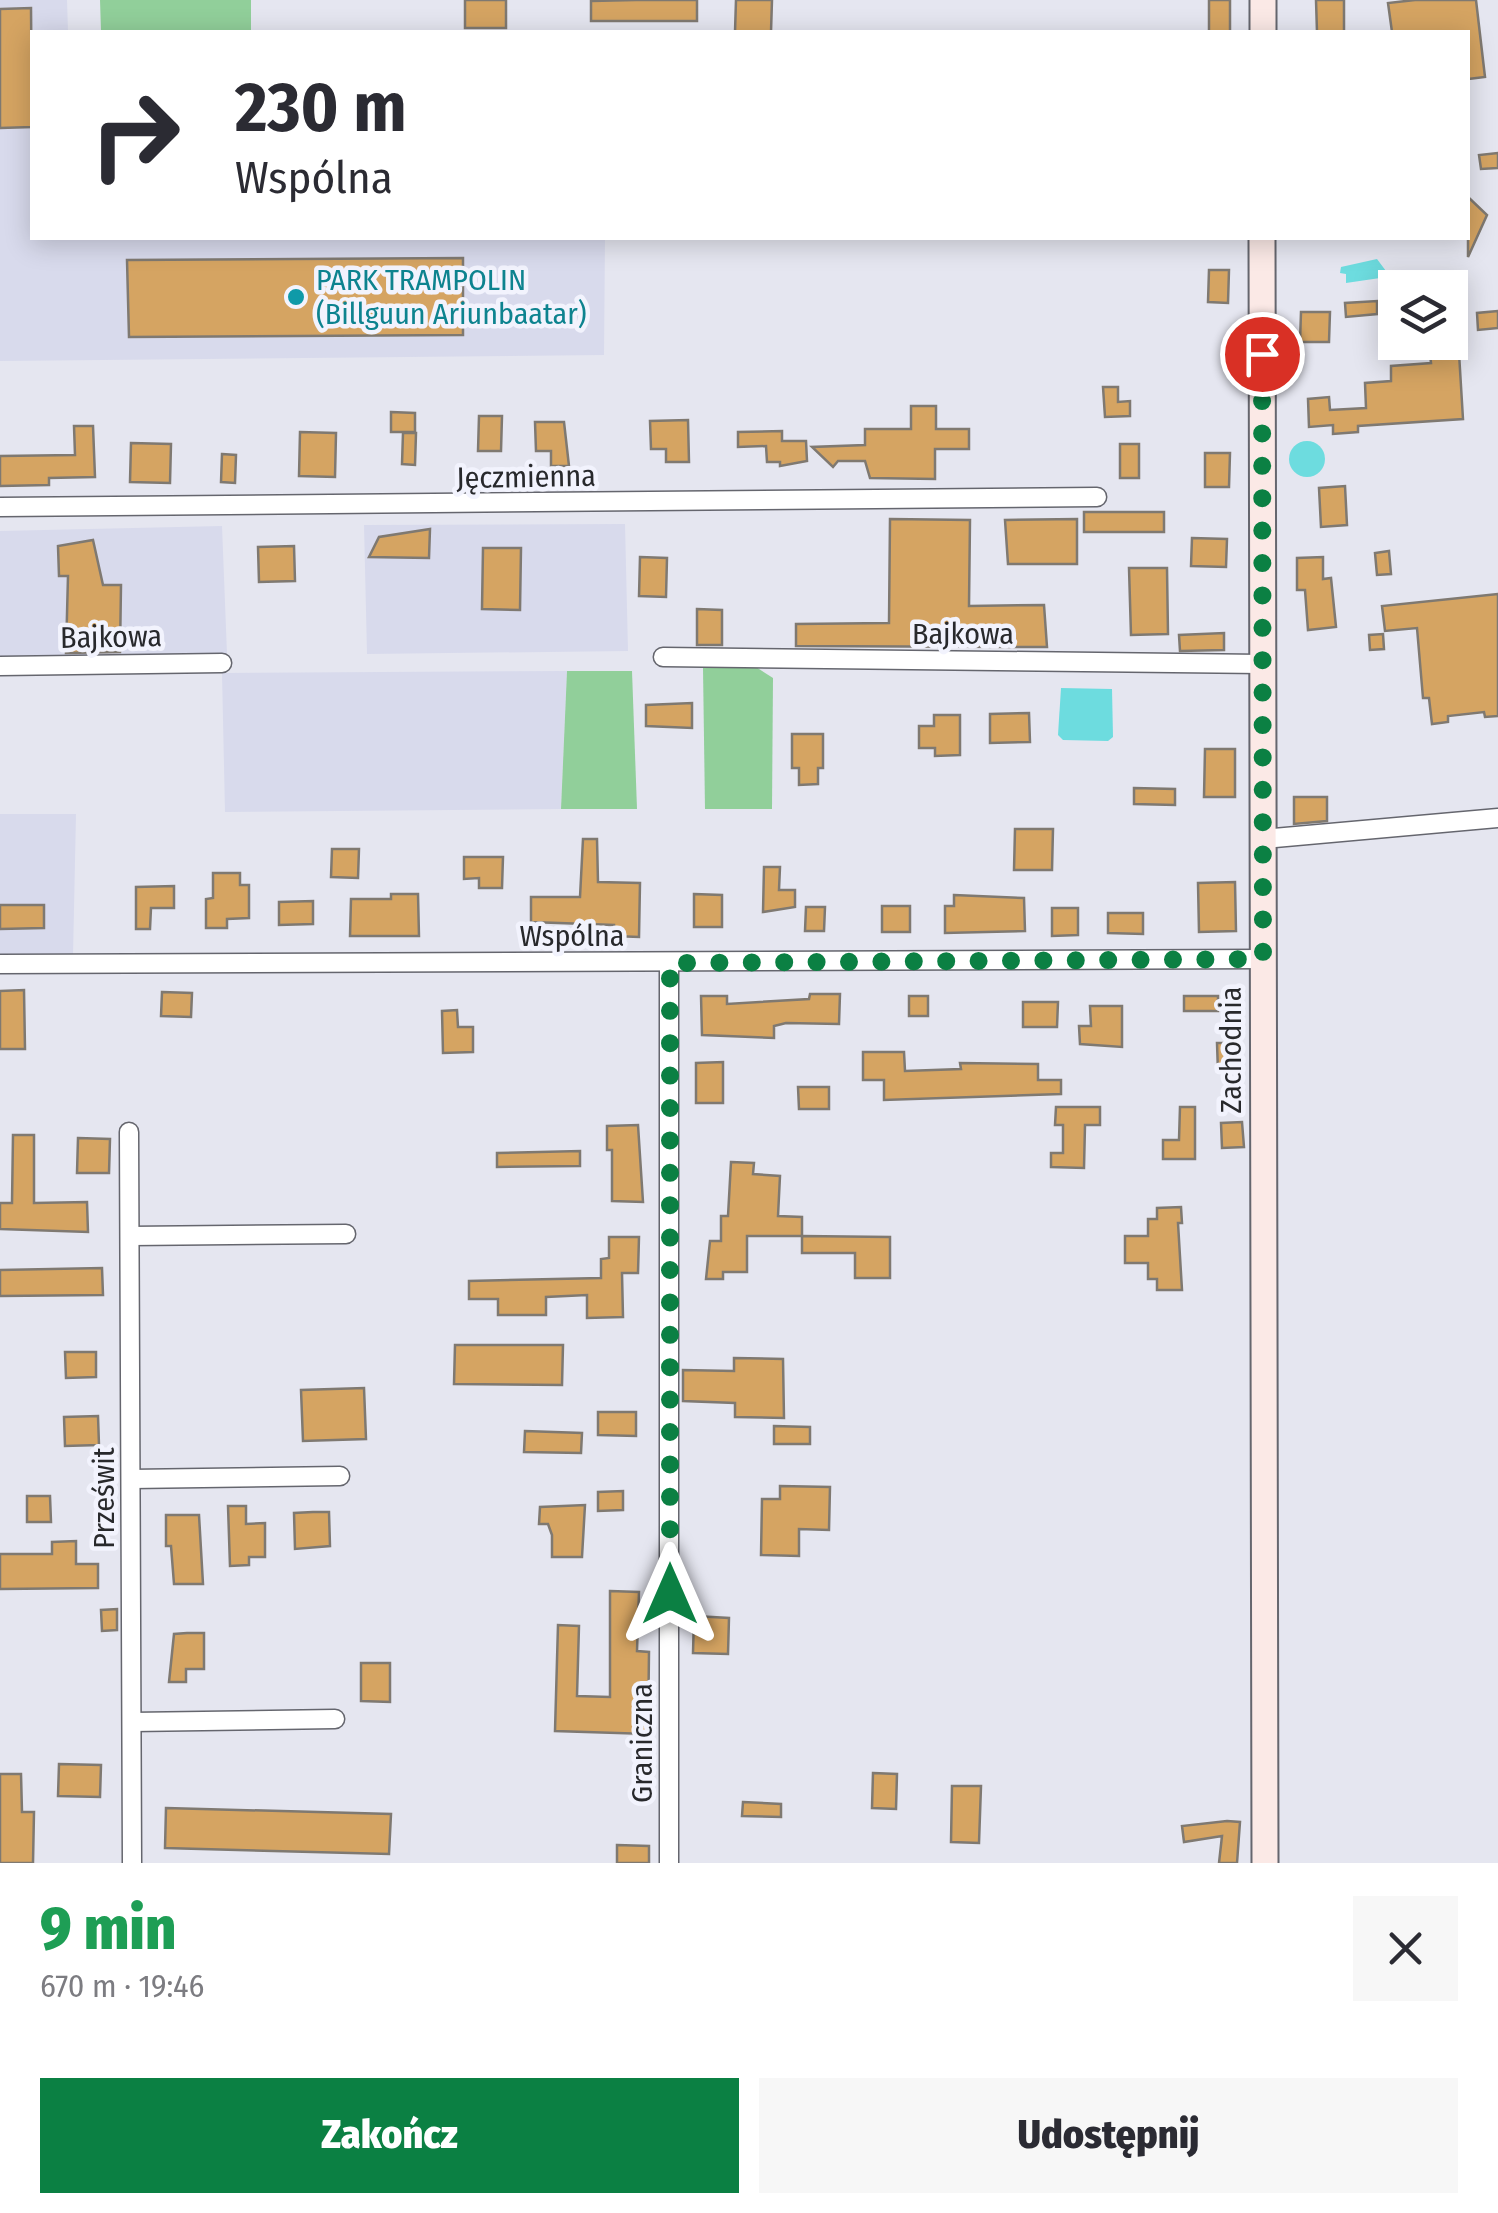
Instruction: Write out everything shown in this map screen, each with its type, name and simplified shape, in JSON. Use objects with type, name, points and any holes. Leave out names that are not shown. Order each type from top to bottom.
[{"type":"street","points":[[1263,0],[1263,30]]},
{"type":"street","name":"Zachodnia","points":[[1262,240],[1265,1863]]},
{"type":"street","name":"Jęczmienna","points":[[0,507],[1097,497]]},
{"type":"street","name":"Bajkowa","points":[[663,657],[1262,664]]},
{"type":"street","name":"Bajkowa","points":[[0,666],[222,663]]},
{"type":"street","points":[[1263,839],[1498,818]]},
{"type":"street","name":"Wspólna","points":[[0,964],[1263,959]]},
{"type":"street","name":"Graniczna","points":[[669,1863],[670,963]]},
{"type":"street","name":"Prześwit","points":[[129,1132],[132,1863]]},
{"type":"street","points":[[130,1236],[346,1234]]},
{"type":"street","points":[[131,1478],[340,1476]]},
{"type":"street","points":[[132,1722],[334,1719]]},
{"type":"shaded area","points":[[0,0],[67,0],[68,30],[30,30],[30,240],[605,240],[604,355],[0,361]]},
{"type":"shaded area","points":[[625,524],[628,651],[367,654],[364,525]]},
{"type":"shaded area","points":[[222,526],[227,654],[0,656],[0,531]]},
{"type":"shaded area","points":[[567,671],[561,809],[225,812],[222,673]]},
{"type":"shaded area","points":[[0,814],[76,814],[73,956],[0,957]]},
{"type":"green space","points":[[100,0],[251,0],[251,30],[101,30]]},
{"type":"green space","points":[[756,667],[773,678],[772,809],[705,809],[703,668]]},
{"type":"green space","points":[[567,671],[632,671],[637,809],[561,809]]},
{"type":"water","points":[[1377,259],[1385,270],[1378,270],[1378,278],[1346,283],[1341,267]]},
{"type":"water","points":[[1307,441],[1320,446],[1325,459],[1320,472],[1307,477],[1294,472],[1289,459],[1294,446]]},
{"type":"water","points":[[1061,688],[1112,689],[1113,737],[1108,741],[1063,740],[1058,735]]},
{"type":"building","points":[[465,0],[506,0],[506,28],[465,28]]},
{"type":"building","points":[[697,0],[697,21],[591,21],[591,1]]},
{"type":"building","points":[[736,0],[772,0],[771,30],[735,30]]},
{"type":"building","points":[[1209,0],[1230,0],[1230,30],[1209,30]]},
{"type":"building","points":[[1316,0],[1344,0],[1344,30],[1317,30]]},
{"type":"building","points":[[1476,0],[1485,77],[1470,79],[1470,30],[1392,30],[1388,3]]},
{"type":"building","points":[[31,8],[30,127],[0,128],[0,9]]},
{"type":"building","points":[[1498,153],[1498,168],[1481,169],[1479,155]]},
{"type":"building","points":[[1470,199],[1487,215],[1468,257],[1470,240]]},
{"type":"building","name":"PARK TRAMPOLIN (Billguun Ariunbaatar)","points":[[463,258],[463,335],[129,337],[127,260]]},
{"type":"building","points":[[1209,270],[1229,270],[1228,303],[1208,302]]},
{"type":"building","points":[[1377,301],[1377,314],[1346,317],[1345,303]]},
{"type":"building","points":[[1498,311],[1498,328],[1478,330],[1477,313]]},
{"type":"building","points":[[1301,312],[1330,312],[1329,342],[1300,342]]},
{"type":"building","points":[[1431,360],[1459,360],[1463,419],[1358,426],[1358,432],[1333,434],[1333,425],[1309,427],[1308,399],[1329,397],[1330,410],[1366,408],[1365,383],[1391,381],[1391,366],[1431,363]]},
{"type":"building","points":[[1103,387],[1118,387],[1118,402],[1130,401],[1130,416],[1105,417]]},
{"type":"building","points":[[911,406],[936,406],[936,429],[969,429],[969,449],[935,449],[935,479],[870,478],[865,461],[838,461],[833,467],[812,447],[865,445],[865,429],[911,429]]},
{"type":"building","points":[[391,412],[415,413],[415,432],[391,432]]},
{"type":"building","points":[[479,416],[502,416],[501,451],[478,451]]},
{"type":"building","points":[[688,420],[689,462],[666,462],[666,449],[651,449],[650,421]]},
{"type":"building","points":[[535,422],[564,422],[569,466],[551,466],[551,451],[536,451]]},
{"type":"building","points":[[74,426],[93,426],[95,477],[49,478],[49,485],[0,486],[0,456],[75,455]]},
{"type":"building","points":[[782,431],[782,441],[806,441],[807,461],[780,466],[780,462],[767,462],[766,446],[738,447],[738,432]]},
{"type":"building","points":[[300,432],[336,433],[335,477],[299,476]]},
{"type":"building","points":[[403,433],[416,433],[415,465],[402,464]]},
{"type":"building","points":[[131,443],[171,444],[170,483],[130,482]]},
{"type":"building","points":[[1120,444],[1139,444],[1139,478],[1120,478]]},
{"type":"building","points":[[1205,453],[1230,453],[1229,487],[1205,487]]},
{"type":"building","points":[[222,454],[236,455],[235,483],[221,482]]},
{"type":"building","points":[[1345,486],[1347,525],[1321,527],[1319,488]]},
{"type":"building","points":[[1084,512],[1164,512],[1164,532],[1084,532]]},
{"type":"building","points":[[890,519],[970,520],[969,606],[1044,605],[1047,647],[796,646],[796,624],[889,623]]},
{"type":"building","points":[[1077,519],[1077,564],[1008,564],[1005,520]]},
{"type":"building","points":[[430,529],[429,558],[369,557],[379,537]]},
{"type":"building","points":[[1192,538],[1227,539],[1226,567],[1191,566]]},
{"type":"building","points":[[93,540],[103,585],[121,585],[120,652],[66,653],[68,576],[59,576],[58,546]]},
{"type":"building","points":[[294,546],[295,581],[259,582],[258,547]]},
{"type":"building","points":[[483,548],[521,548],[520,610],[482,609]]},
{"type":"building","points":[[1389,551],[1391,574],[1377,575],[1375,553]]},
{"type":"building","points":[[640,557],[667,558],[666,597],[639,596]]},
{"type":"building","points":[[1323,557],[1323,579],[1331,578],[1336,627],[1308,630],[1305,590],[1297,590],[1297,558]]},
{"type":"building","points":[[1129,568],[1167,568],[1168,634],[1131,635]]},
{"type":"building","points":[[1498,594],[1498,716],[1485,717],[1484,712],[1448,716],[1448,722],[1432,724],[1429,698],[1423,698],[1417,628],[1385,631],[1382,606]]},
{"type":"building","points":[[697,609],[722,610],[722,645],[697,645]]},
{"type":"building","points":[[1224,633],[1224,650],[1180,651],[1179,635]]},
{"type":"building","points":[[1383,634],[1384,649],[1370,650],[1369,635]]},
{"type":"building","points":[[692,703],[692,728],[646,726],[646,705]]},
{"type":"building","points":[[1029,713],[1030,742],[990,743],[990,714]]},
{"type":"building","points":[[934,715],[960,715],[960,755],[935,756],[935,748],[919,748],[919,726],[934,726]]},
{"type":"building","points":[[792,734],[823,734],[823,768],[818,768],[818,784],[799,785],[799,768],[792,768]]},
{"type":"building","points":[[1205,749],[1235,749],[1235,797],[1204,797]]},
{"type":"building","points":[[1134,788],[1175,789],[1175,805],[1134,804]]},
{"type":"building","points":[[1294,797],[1327,797],[1327,821],[1294,824]]},
{"type":"building","points":[[1015,829],[1053,829],[1052,870],[1014,870]]},
{"type":"building","points":[[583,839],[597,839],[598,882],[640,883],[639,937],[614,936],[614,925],[531,922],[531,897],[580,897]]},
{"type":"building","points":[[332,849],[359,849],[358,878],[331,877]]},
{"type":"building","points":[[464,857],[503,857],[502,888],[479,888],[479,878],[464,879]]},
{"type":"building","points":[[764,867],[780,867],[779,890],[795,890],[795,907],[763,912]]},
{"type":"building","points":[[213,873],[240,873],[240,885],[249,885],[249,918],[227,919],[227,928],[206,928],[206,899],[213,898]]},
{"type":"building","points":[[1235,882],[1236,931],[1199,932],[1198,883]]},
{"type":"building","points":[[174,886],[174,908],[151,908],[150,929],[136,929],[136,887]]},
{"type":"building","points":[[391,894],[418,894],[419,936],[350,936],[351,899],[391,899]]},
{"type":"building","points":[[694,894],[722,895],[722,927],[694,927]]},
{"type":"building","points":[[954,895],[1024,898],[1025,931],[945,933],[945,906],[954,906]]},
{"type":"building","points":[[313,901],[313,924],[279,925],[279,902]]},
{"type":"building","points":[[0,905],[44,905],[44,928],[0,929]]},
{"type":"building","points":[[882,906],[910,906],[910,932],[882,932]]},
{"type":"building","points":[[806,907],[825,907],[824,931],[805,931]]},
{"type":"building","points":[[1052,908],[1078,908],[1078,935],[1052,936]]},
{"type":"building","points":[[1108,913],[1143,913],[1143,934],[1108,933]]},
{"type":"building","points":[[24,990],[25,1049],[0,1049],[0,991]]},
{"type":"building","points":[[162,992],[192,993],[191,1017],[161,1016]]},
{"type":"building","points":[[810,994],[840,994],[839,1024],[786,1023],[774,1026],[774,1038],[702,1035],[701,996],[727,996],[727,1004],[809,999]]},
{"type":"building","points":[[909,996],[928,996],[928,1016],[909,1016]]},
{"type":"building","points":[[1184,996],[1218,996],[1218,1011],[1184,1011]]},
{"type":"building","points":[[1023,1002],[1058,1002],[1057,1027],[1023,1027]]},
{"type":"building","points":[[1090,1006],[1122,1006],[1122,1047],[1080,1044],[1079,1026],[1091,1026]]},
{"type":"building","points":[[457,1010],[458,1027],[473,1027],[473,1052],[443,1053],[442,1011]]},
{"type":"building","points":[[1217,1043],[1235,1043],[1234,1073],[1218,1072]]},
{"type":"building","points":[[863,1052],[904,1052],[905,1071],[961,1069],[960,1063],[1038,1064],[1038,1080],[1061,1080],[1061,1094],[884,1100],[884,1080],[863,1080]]},
{"type":"building","points":[[723,1062],[723,1103],[696,1103],[696,1063]]},
{"type":"building","points":[[798,1087],[829,1087],[829,1109],[799,1109]]},
{"type":"building","points":[[1056,1107],[1100,1107],[1100,1125],[1085,1125],[1084,1168],[1051,1167],[1051,1153],[1063,1153],[1063,1125],[1055,1125]]},
{"type":"building","points":[[1180,1107],[1195,1107],[1195,1159],[1163,1159],[1163,1140],[1179,1140]]},
{"type":"building","points":[[1242,1122],[1244,1147],[1222,1148],[1221,1123]]},
{"type":"building","points":[[638,1125],[643,1202],[612,1201],[612,1150],[607,1150],[607,1126]]},
{"type":"building","points":[[13,1135],[34,1135],[34,1203],[87,1202],[88,1232],[0,1229],[0,1203],[12,1203]]},
{"type":"building","points":[[78,1138],[110,1139],[109,1173],[77,1173]]},
{"type":"building","points":[[580,1151],[580,1166],[497,1167],[497,1153]]},
{"type":"building","points":[[731,1162],[754,1163],[753,1174],[780,1176],[778,1216],[802,1217],[802,1236],[747,1236],[747,1272],[723,1272],[723,1279],[706,1279],[710,1241],[721,1241],[721,1216],[728,1216]]},
{"type":"building","points":[[1181,1207],[1182,1223],[1178,1223],[1182,1290],[1157,1290],[1157,1279],[1148,1279],[1148,1263],[1125,1263],[1125,1236],[1148,1236],[1148,1219],[1157,1219],[1157,1208]]},
{"type":"building","points":[[802,1236],[890,1237],[890,1278],[855,1278],[855,1253],[802,1253]]},
{"type":"building","points":[[609,1237],[639,1237],[638,1273],[622,1273],[623,1317],[587,1318],[587,1295],[546,1297],[546,1315],[498,1315],[498,1299],[469,1299],[469,1281],[601,1278],[601,1259],[609,1258]]},
{"type":"building","points":[[102,1268],[103,1295],[0,1296],[0,1270]]},
{"type":"building","points":[[455,1345],[563,1345],[562,1385],[454,1384]]},
{"type":"building","points":[[65,1352],[96,1352],[96,1377],[66,1378]]},
{"type":"building","points":[[734,1358],[783,1359],[784,1418],[735,1417],[735,1403],[683,1401],[683,1370],[734,1371]]},
{"type":"building","points":[[364,1388],[366,1439],[303,1441],[301,1390]]},
{"type":"building","points":[[598,1412],[636,1412],[636,1436],[598,1435]]},
{"type":"building","points":[[98,1416],[99,1445],[65,1446],[64,1417]]},
{"type":"building","points":[[774,1426],[810,1427],[810,1444],[774,1444]]},
{"type":"building","points":[[525,1431],[582,1433],[581,1453],[524,1452]]},
{"type":"building","points":[[780,1486],[830,1487],[829,1530],[799,1529],[799,1556],[761,1555],[762,1499],[780,1499]]},
{"type":"building","points":[[623,1491],[623,1510],[598,1511],[598,1492]]},
{"type":"building","points":[[27,1496],[50,1496],[51,1522],[27,1522]]},
{"type":"building","points":[[585,1505],[582,1557],[552,1557],[552,1535],[548,1524],[539,1524],[540,1507]]},
{"type":"building","points":[[228,1506],[246,1506],[246,1524],[265,1523],[265,1557],[249,1557],[249,1565],[230,1566]]},
{"type":"building","points":[[329,1512],[330,1546],[295,1549],[294,1513]]},
{"type":"building","points":[[166,1515],[199,1515],[203,1584],[174,1584],[171,1546],[166,1546]]},
{"type":"building","points":[[76,1541],[76,1564],[98,1564],[98,1588],[0,1589],[0,1554],[52,1554],[52,1542]]},
{"type":"building","points":[[610,1591],[639,1592],[637,1651],[649,1652],[648,1734],[555,1731],[558,1625],[579,1626],[577,1696],[610,1697]]},
{"type":"building","points":[[117,1609],[117,1630],[102,1631],[101,1610]]},
{"type":"building","points":[[694,1616],[729,1618],[728,1654],[693,1653]]},
{"type":"building","points":[[204,1633],[204,1669],[186,1669],[186,1682],[169,1682],[174,1634]]},
{"type":"building","points":[[361,1663],[390,1663],[390,1702],[361,1701]]},
{"type":"building","points":[[59,1764],[101,1765],[100,1797],[58,1796]]},
{"type":"building","points":[[873,1773],[897,1774],[896,1809],[872,1808]]},
{"type":"building","points":[[0,1774],[21,1774],[22,1812],[34,1812],[33,1863],[0,1863]]},
{"type":"building","points":[[952,1786],[981,1786],[979,1843],[951,1842]]},
{"type":"building","points":[[743,1802],[781,1804],[781,1817],[742,1816]]},
{"type":"building","points":[[166,1808],[391,1814],[389,1854],[165,1848]]},
{"type":"building","points":[[1240,1822],[1237,1863],[1219,1863],[1222,1836],[1184,1842],[1182,1826]]},
{"type":"building","points":[[617,1845],[649,1846],[649,1863],[617,1863]]},
{"type":"place","name":"PARK TRAMPOLIN (Billguun Ariunbaatar)","points":[[296,297]]},
{"type":"route","points":[[670,1594],[670,963],[1263,959],[1262,354]]}]
